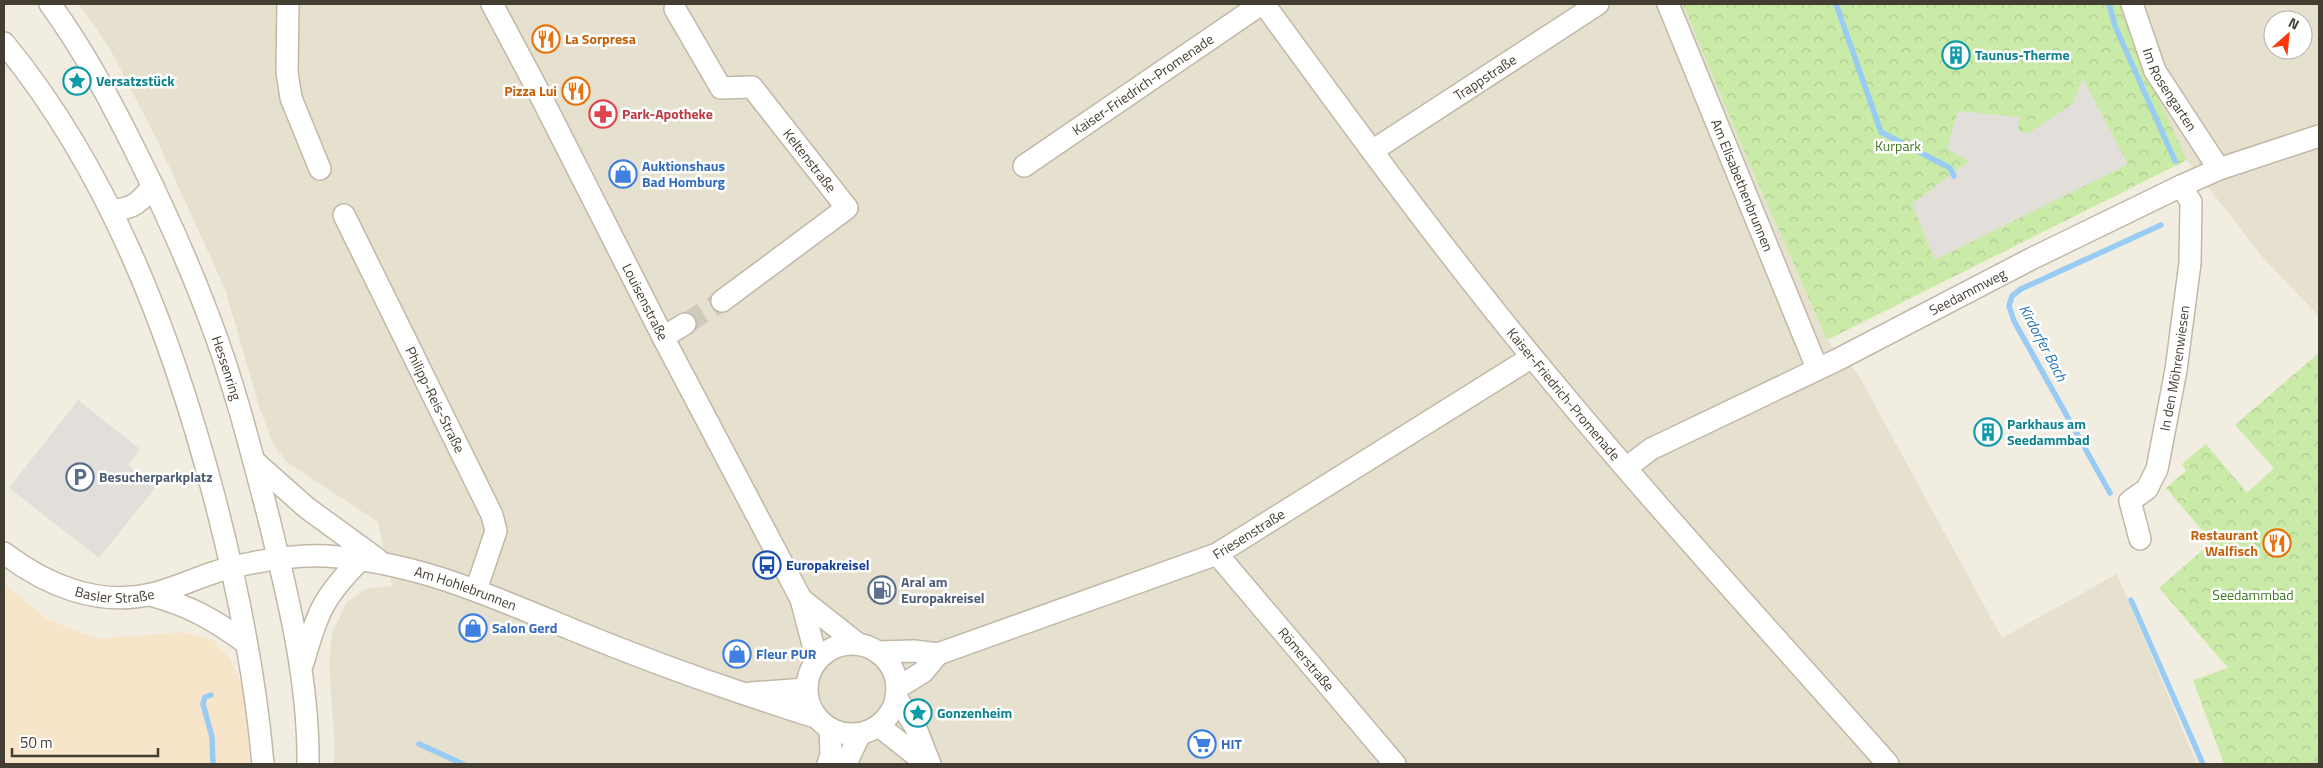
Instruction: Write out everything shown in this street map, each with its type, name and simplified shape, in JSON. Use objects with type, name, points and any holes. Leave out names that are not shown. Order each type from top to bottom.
[{"type":"street","name":"Hessenring","points":[[50,4],[69,29],[98,79],[153,186],[191,270],[211,322],[254,461],[279,559],[306,694],[308,764]]},
{"type":"street","points":[[288,4],[287,72],[291,98],[320,169]]},
{"type":"street","name":"Louisenstraße","points":[[492,4],[533,81],[662,337],[801,599],[817,660]]},
{"type":"street","name":"Kaiser-Friedrich-Promenade","points":[[1024,166],[1263,4],[1372,151],[1532,357],[1626,468],[1888,764]]},
{"type":"street","name":"Trappstraße","points":[[1372,151],[1598,4]]},
{"type":"street","name":"Am Elisabethenbrunnen","points":[[1668,4],[1817,368]]},
{"type":"street","name":"Im Rosengarten","points":[[2132,4],[2155,71],[2219,169]]},
{"type":"street","name":"Keltenstraße","points":[[675,9],[721,88],[752,87],[847,208],[722,301]]},
{"type":"street","points":[[4,43],[50,104],[111,211],[156,314],[181,379],[232,567],[258,710],[263,764]]},
{"type":"street","name":"Seedammweg","points":[[1626,468],[1651,449],[2181,186],[2219,169],[2319,136]]},
{"type":"street","points":[[111,211],[129,209],[140,202],[153,186]]},
{"type":"street","name":"In den Möhrenwiesen","points":[[2140,539],[2130,501],[2147,489],[2157,469],[2176,370],[2187,295],[2190,263],[2190,202],[2181,186]]},
{"type":"street","name":"Philipp-Reis-Straße","points":[[344,215],[492,515],[496,531],[476,590]]},
{"type":"street","points":[[662,337],[685,324]]},
{"type":"street","name":"Friesenstraße","points":[[878,652],[914,651],[938,654],[1217,554],[1532,357]]},
{"type":"street","points":[[254,461],[307,508],[383,563]]},
{"type":"street","name":"Basler Straße","points":[[4,553],[37,577],[80,592],[111,598],[150,594],[232,567]]},
{"type":"street","name":"Römerstraße","points":[[1217,554],[1395,764]]},
{"type":"street","name":"Am Hohlebrunnen","points":[[232,567],[315,555],[361,559],[439,576],[653,662],[823,723]]},
{"type":"street","points":[[302,671],[315,621],[326,599],[337,583],[361,559]]},
{"type":"street","points":[[150,594],[179,602],[211,618],[246,642]]},
{"type":"street","name":"Louisenstraße","points":[[801,599],[858,644]]},
{"type":"street","points":[[828,764],[832,754],[823,723],[808,704],[806,689],[811,668],[829,650],[843,644],[858,644],[878,652],[888,662],[894,674],[897,693],[915,726],[929,764]]},
{"type":"street","name":"Friesenstraße","points":[[897,693],[923,672],[938,654]]},
{"type":"street","name":"Am Hohlebrunnen","points":[[745,694],[806,689]]},
{"type":"street","points":[[843,764],[870,730],[890,713],[897,693]]},
{"type":"street","points":[[823,723],[845,734],[870,730],[929,764]]},
{"type":"shaded area","points":[[79,4],[1683,4],[1741,144],[1827,340],[1858,374],[2002,638],[2117,574],[2197,764],[334,764],[335,751],[329,663],[332,634],[346,603],[366,589],[392,586],[378,522],[287,462],[273,444],[259,406],[225,289],[157,140],[110,49]]},
{"type":"shaded area","points":[[2122,4],[2319,4],[2319,316],[2264,259],[2187,160],[2130,36]]},
{"type":"shaded area","points":[[2083,79],[2128,164],[1935,260],[1912,204],[1969,161],[1947,149],[1958,111],[2019,117],[2018,131],[2029,133],[2072,104]]},
{"type":"shaded area","name":"Besucherparkplatz","points":[[78,400],[140,449],[128,465],[155,488],[99,558],[9,488]]},
{"type":"shaded area","points":[[4,584],[48,620],[99,639],[183,632],[213,640],[230,659],[247,695],[250,764],[4,764]]},
{"type":"green space","name":"Kurpark","points":[[1683,4],[2122,4],[2130,36],[2187,160],[1827,340],[1741,144]]},
{"type":"green space","name":"Seedammbad","points":[[2319,353],[2319,764],[2224,764],[2193,680],[2228,668],[2159,588],[2212,542],[2166,488],[2186,471],[2182,464],[2206,444],[2247,493],[2274,468],[2235,425]]},
{"type":"waterway","name":"Kirdorfer Bach","points":[[1836,4],[1881,132],[1950,168],[1954,176]]},
{"type":"waterway","name":"Kirdorfer Bach","points":[[2109,4],[2115,26],[2175,161]]},
{"type":"waterway","name":"Kirdorfer Bach","points":[[2110,493],[2014,321],[2009,306],[2012,296],[2021,289],[2161,225]]},
{"type":"waterway","name":"Kirdorfer Bach","points":[[2131,600],[2203,764]]},
{"type":"waterway","points":[[211,695],[205,697],[203,704],[212,737],[213,764]]},
{"type":"waterway","points":[[419,744],[463,764]]},
{"type":"tunnel","points":[[685,324],[722,301]]},
{"type":"place","name":"La Sorpresa","points":[[546,39]]},
{"type":"place","name":"Taunus-Therme","points":[[1956,55]]},
{"type":"place","name":"Versatzstück","points":[[77,81]]},
{"type":"place","name":"Pizza Lui","points":[[576,91]]},
{"type":"place","name":"Park-Apotheke","points":[[603,114]]},
{"type":"place","name":"Auktionshaus Bad Homburg","points":[[623,174]]},
{"type":"place","name":"Parkhaus am Seedammbad","points":[[1988,432]]},
{"type":"place","name":"Besucherparkplatz","points":[[80,477]]},
{"type":"place","name":"Restaurant Walfisch","points":[[2277,543]]},
{"type":"place","name":"Europakreisel","points":[[767,565]]},
{"type":"place","name":"Aral am Europakreisel","points":[[882,590]]},
{"type":"place","name":"Salon Gerd","points":[[473,628]]},
{"type":"place","name":"Fleur PUR","points":[[737,654]]},
{"type":"place","name":"Gonzenheim","points":[[918,713]]},
{"type":"place","name":"HIT","points":[[1202,744]]}]
